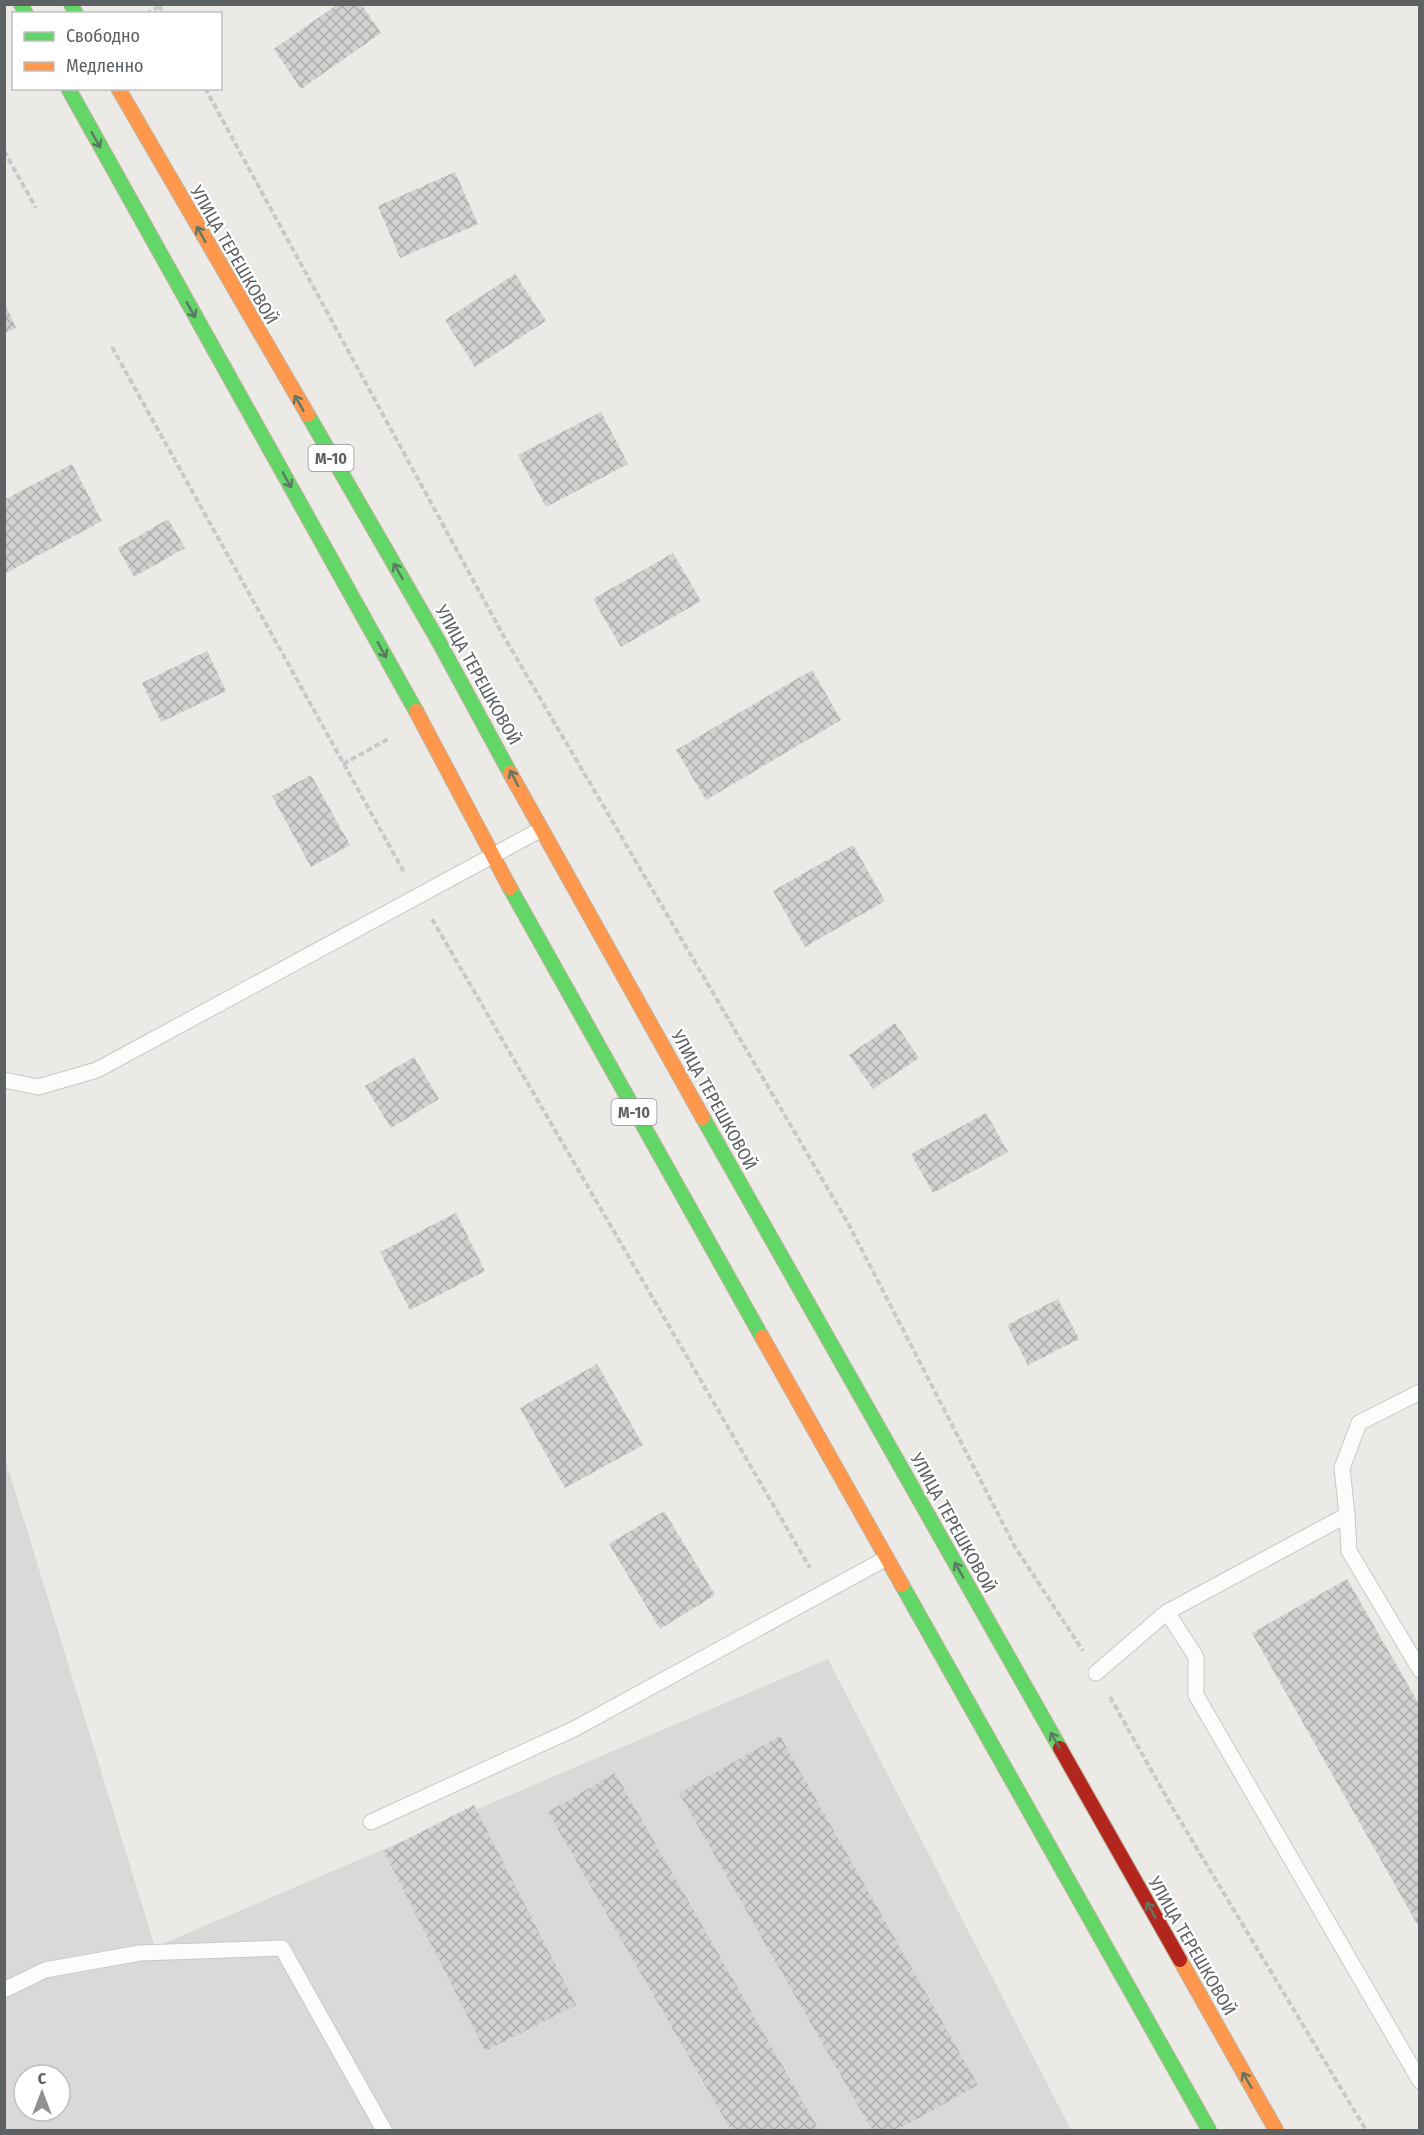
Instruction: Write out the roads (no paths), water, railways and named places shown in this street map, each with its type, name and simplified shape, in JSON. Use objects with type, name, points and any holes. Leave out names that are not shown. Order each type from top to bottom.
[{"type":"highway","name":"М-10","points":[[69,90],[422,722],[490,855],[1209,2130]]},
{"type":"highway","name":"УЛИЦА ТЕРЕШКОВОЙ","points":[[119,90],[228,283],[471,696],[540,830],[1276,2130]]},
{"type":"lane","points":[[4,1080],[38,1087],[97,1070],[490,855],[540,830]]},
{"type":"lane","points":[[1419,1392],[1359,1424],[1342,1468],[1349,1551],[1419,1670]]},
{"type":"lane","points":[[1096,1673],[1167,1612],[1347,1515]]},
{"type":"lane","points":[[371,1822],[574,1729],[885,1559]]},
{"type":"lane","points":[[1167,1612],[1196,1658],[1196,1695],[1419,2081]]},
{"type":"lane","points":[[4,1990],[45,1970],[140,1953],[282,1948],[384,2130]]}]
